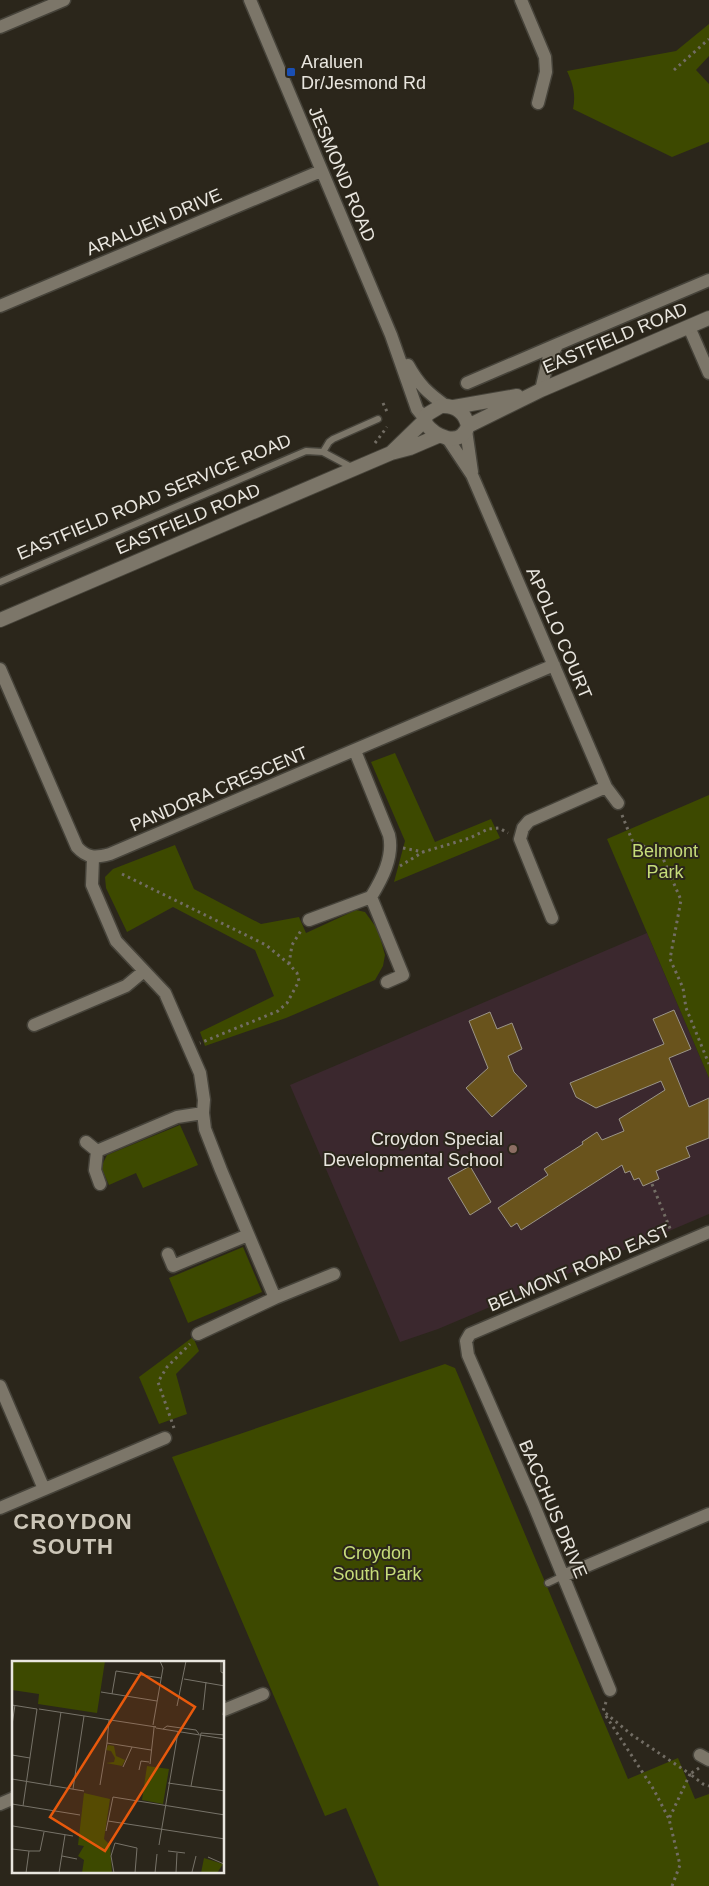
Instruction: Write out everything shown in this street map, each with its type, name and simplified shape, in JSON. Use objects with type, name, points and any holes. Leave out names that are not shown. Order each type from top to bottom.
[{"type":"main road","name":"EASTFIELD ROAD","points":[[467,428],[538,392],[709,318]]},
{"type":"main road","name":"EASTFIELD ROAD","points":[[450,406],[538,392]]},
{"type":"main road","points":[[440,406],[450,406],[466,418],[467,428],[461,435],[443,437],[428,428],[425,420],[426,415],[430,411],[440,406]]},
{"type":"main road","name":"EASTFIELD ROAD","points":[[391,453],[425,420]]},
{"type":"main road","name":"EASTFIELD ROAD","points":[[0,620],[391,453],[443,437]]},
{"type":"street","points":[[0,27],[64,0]]},
{"type":"street","name":"JESMOND ROAD","points":[[250,0],[391,334],[417,409],[425,420]]},
{"type":"street","points":[[521,0],[545,57],[546,72],[538,103]]},
{"type":"street","name":"ARALUEN DRIVE","points":[[0,306],[321,171]]},
{"type":"street","points":[[468,383],[709,280]]},
{"type":"street","points":[[690,327],[709,373]]},
{"type":"street","name":"JESMOND ROAD","points":[[391,334],[416,380],[427,392],[450,406]]},
{"type":"street","points":[[538,392],[548,360],[558,344]]},
{"type":"street","name":"APOLLO COURT","points":[[467,428],[472,475]]},
{"type":"street","name":"APOLLO COURT","points":[[443,437],[472,475],[606,787],[618,803]]},
{"type":"street","name":"PANDORA CRESCENT","points":[[94,858],[110,854],[554,665]]},
{"type":"street","points":[[0,669],[77,847],[84,854],[94,858],[92,885],[116,941],[165,993],[190,1048],[203,1085],[203,1113],[214,1154],[275,1298]]},
{"type":"street","points":[[307,920],[372,897],[382,877],[391,845],[355,751]]},
{"type":"street","points":[[552,918],[520,840],[523,828],[529,821],[606,787]]},
{"type":"street","points":[[372,897],[403,975],[387,982]]},
{"type":"street","points":[[34,1025],[126,986],[144,971]]},
{"type":"street","points":[[97,1151],[177,1117],[203,1113]]},
{"type":"street","points":[[86,1142],[97,1151]]},
{"type":"street","points":[[97,1151],[95,1170],[100,1184]]},
{"type":"street","name":"BELMONT ROAD EAST","points":[[466,1341],[470,1334],[709,1232]]},
{"type":"street","points":[[168,1254],[173,1266],[248,1235]]},
{"type":"street","points":[[198,1334],[275,1298],[334,1274]]},
{"type":"street","name":"BACCHUS DRIVE","points":[[466,1341],[468,1355],[610,1690]]},
{"type":"street","points":[[0,1386],[44,1489]]},
{"type":"street","points":[[0,1508],[170,1436]]},
{"type":"street","points":[[563,1576],[709,1514]]},
{"type":"street","points":[[225,1710],[262,1694]]},
{"type":"street","points":[[0,1804],[12,1799]]},
{"type":"lane","points":[[355,469],[323,452],[333,439],[378,418]]},
{"type":"lane","name":"EASTFIELD ROAD SERVICE ROAD","points":[[0,582],[306,451],[323,452]]},
{"type":"lane","points":[[548,1583],[563,1576]]},
{"type":"path","points":[[674,70],[709,39]]},
{"type":"path","points":[[618,803],[632,840],[662,856],[681,900],[670,959],[682,988],[686,1008],[709,1064]]},
{"type":"path","points":[[391,845],[423,852],[470,838],[488,829],[499,828],[520,840]]},
{"type":"path","points":[[122,874],[266,945],[297,973],[299,981],[287,1003],[278,1010],[190,1048]]},
{"type":"path","points":[[289,964],[290,954],[296,938],[307,920]]},
{"type":"path","points":[[652,1184],[671,1231]]},
{"type":"path","points":[[170,1436],[158,1382],[167,1367],[196,1339],[198,1334]]},
{"type":"path","points":[[603,1711],[610,1690]]},
{"type":"path","points":[[603,1711],[632,1734],[703,1784],[709,1786]]},
{"type":"path","points":[[603,1711],[654,1790],[669,1820],[680,1865],[672,1886]]},
{"type":"path","points":[[669,1820],[690,1774]]},
{"type":"shaded area","name":"Croydon Special Developmental School","points":[[647,933],[709,1078],[709,1214],[438,1329],[400,1342],[290,1085]]},
{"type":"green space","points":[[709,24],[709,56],[696,70],[709,84],[709,142],[672,157],[573,109],[573,90],[567,71],[676,51]]},
{"type":"green space","points":[[395,753],[435,842],[491,819],[500,838],[394,882],[405,841],[371,762]]},
{"type":"green space","name":"Belmont Park","points":[[709,795],[709,1078],[607,839]]},
{"type":"green space","points":[[175,845],[194,889],[261,924],[299,917],[306,933],[356,910],[365,912],[378,930],[385,955],[383,966],[375,980],[286,1018],[205,1046],[200,1032],[274,996],[255,950],[173,907],[127,932],[106,888],[105,877],[113,869]]},
{"type":"green space","points":[[180,1125],[198,1165],[143,1188],[136,1173],[109,1185],[101,1167],[107,1155]]},
{"type":"green space","points":[[243,1247],[262,1292],[188,1323],[169,1278]]},
{"type":"green space","points":[[193,1337],[199,1351],[176,1374],[187,1414],[159,1424],[139,1377]]},
{"type":"green space","name":"Croydon South Park","points":[[445,1364],[455,1368],[628,1779],[678,1758],[695,1799],[709,1794],[709,1886],[379,1886],[346,1808],[325,1816],[172,1457]]},
{"type":"building","points":[[674,1010],[691,1049],[669,1058],[689,1107],[709,1098],[709,1138],[686,1147],[690,1157],[656,1171],[659,1179],[643,1186],[639,1178],[634,1180],[630,1171],[625,1173],[622,1165],[521,1230],[517,1223],[511,1227],[498,1208],[548,1175],[544,1169],[583,1144],[582,1142],[597,1132],[602,1140],[624,1131],[619,1119],[665,1090],[661,1081],[596,1108],[576,1097],[570,1083],[664,1044],[653,1019]]},
{"type":"building","points":[[490,1012],[497,1029],[512,1023],[522,1049],[508,1056],[514,1072],[527,1086],[492,1117],[466,1088],[488,1068],[469,1021]]},
{"type":"building","points":[[470,1166],[491,1202],[470,1215],[448,1178]]},
{"type":"place","name":"Araluen Dr/Jesmond Rd","points":[[291,72]]},
{"type":"place","name":"Croydon Special Developmental School","points":[[513,1149]]},
{"type":"district","name":"CROYDON SOUTH","points":[[73,1534]]}]
